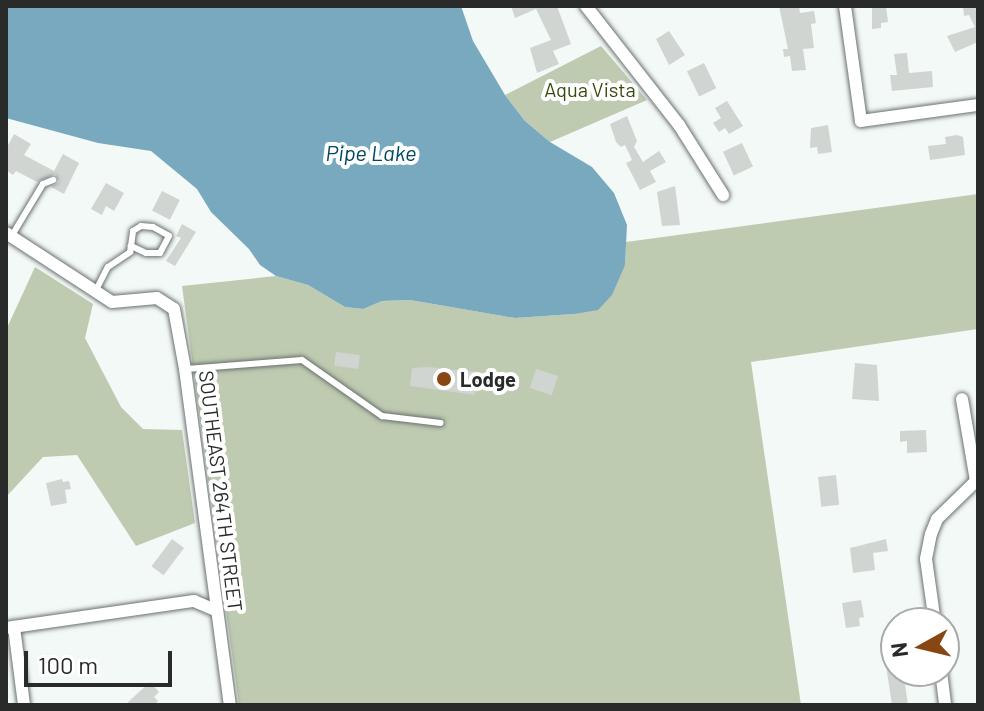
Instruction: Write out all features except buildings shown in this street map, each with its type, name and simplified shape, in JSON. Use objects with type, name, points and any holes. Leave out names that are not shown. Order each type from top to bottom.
[{"type":"street","points":[[586,6],[679,125],[723,195]]},
{"type":"street","points":[[845,6],[861,121],[978,105]]},
{"type":"street","points":[[9,235],[95,292]]},
{"type":"street","name":"SOUTHEAST 264TH STREET","points":[[95,292],[117,303],[162,299],[174,309],[185,369],[230,705]]},
{"type":"street","points":[[933,607],[926,559],[931,534],[937,519],[977,481],[962,399]]},
{"type":"street","points":[[24,705],[10,627],[194,601],[215,610]]},
{"type":"lane","points":[[9,235],[43,184],[53,180]]},
{"type":"lane","points":[[95,292],[108,267],[130,252],[133,231],[141,226],[153,227],[169,236],[160,253],[146,253],[131,246]]},
{"type":"lane","points":[[185,369],[302,360],[382,416],[441,423]]},
{"type":"green space","name":"Aqua Vista","points":[[601,46],[647,100],[550,142],[525,121],[505,95]]},
{"type":"green space","points":[[978,194],[978,329],[751,362],[801,705],[239,705],[182,286],[276,276],[308,285],[345,307],[363,309],[382,301],[410,300],[515,318],[574,314],[625,265],[626,242]]},
{"type":"green space","points":[[35,267],[93,304],[85,338],[121,407],[143,429],[182,430],[195,523],[136,546],[77,455],[43,457],[6,497],[6,330]]},
{"type":"water","name":"Pipe Lake","points":[[6,6],[461,6],[473,41],[505,95],[525,121],[550,142],[592,167],[614,193],[627,225],[625,265],[612,295],[598,310],[515,318],[410,300],[382,301],[363,309],[345,307],[308,285],[276,276],[260,265],[249,249],[211,212],[197,189],[151,151],[98,143],[6,118]]},
{"type":"place","name":"Lodge","points":[[444,379]]}]
